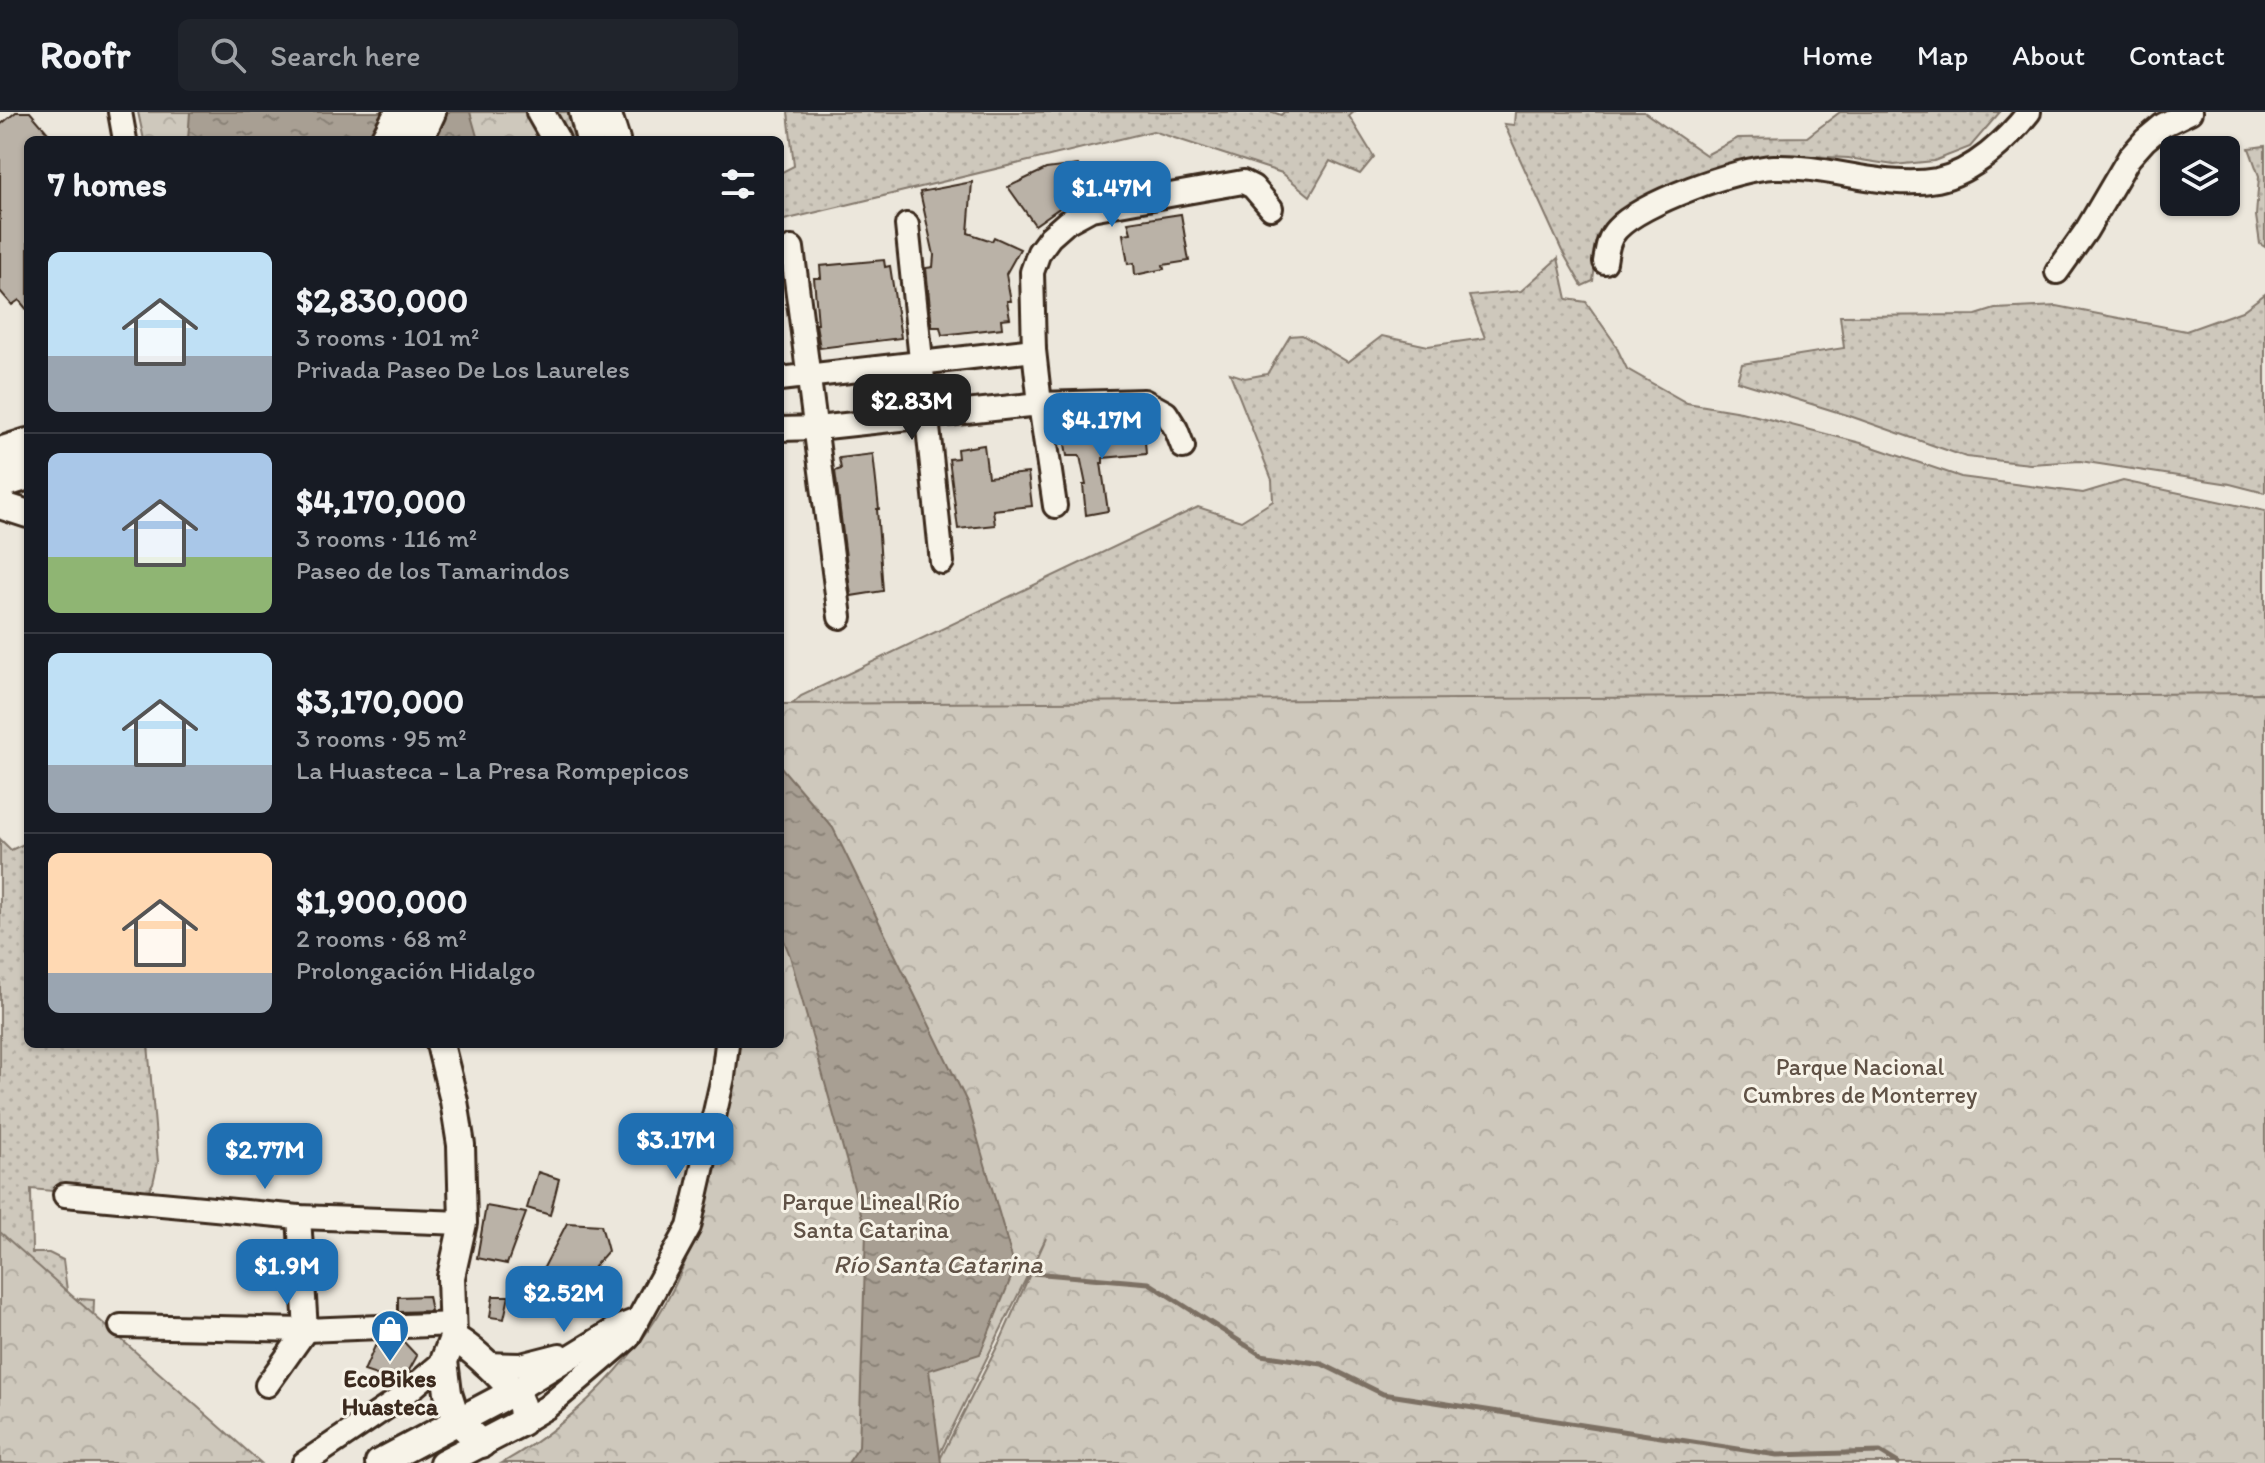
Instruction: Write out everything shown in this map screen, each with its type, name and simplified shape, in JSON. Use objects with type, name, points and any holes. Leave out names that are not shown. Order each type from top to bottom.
[{"type":"highway","points":[[388,136],[401,112]]},
{"type":"highway","points":[[419,136],[430,112]]},
{"type":"highway","points":[[0,453],[24,445]]},
{"type":"highway","points":[[0,483],[24,475]]},
{"type":"main road","points":[[540,112],[554,136]]},
{"type":"main road","points":[[0,505],[24,513]]},
{"type":"main road","points":[[441,1048],[461,1145],[463,1223],[451,1277],[448,1393],[457,1421],[482,1444]]},
{"type":"main road","points":[[451,1341],[464,1342],[484,1364],[523,1386]]},
{"type":"main road","points":[[379,1463],[523,1386]]},
{"type":"main road","points":[[443,1463],[522,1422],[523,1386]]},
{"type":"street","points":[[120,112],[124,136]]},
{"type":"street","points":[[1605,262],[1608,244],[1615,230],[1630,218],[1706,184],[1772,167],[1850,173],[1891,182],[1940,179],[1982,158],[2029,112]]},
{"type":"street","points":[[2057,272],[2086,231],[2129,158],[2163,125],[2190,112]]},
{"type":"street","points":[[1055,506],[1034,350],[1032,272],[1039,252],[1067,222],[1091,209],[1237,182],[1253,187],[1271,208]]},
{"type":"street","points":[[907,225],[942,562]]},
{"type":"street","points":[[792,248],[840,617]]},
{"type":"street","points":[[784,378],[1034,350]]},
{"type":"street","points":[[784,429],[1040,404],[1144,401],[1166,413],[1183,447]]},
{"type":"street","points":[[522,1422],[547,1407],[628,1338],[689,1227],[723,1077],[727,1048]]},
{"type":"street","points":[[65,1195],[299,1217],[463,1223]]},
{"type":"street","points":[[267,1385],[306,1330],[299,1217]]},
{"type":"street","points":[[547,1407],[523,1386],[619,1327],[637,1320]]},
{"type":"street","points":[[121,1326],[306,1330],[451,1341]]},
{"type":"street","points":[[304,1463],[399,1399],[451,1341]]},
{"type":"street","points":[[484,1364],[521,1365],[598,1341]]},
{"type":"green space","points":[[138,112],[584,112],[590,136],[143,136]]},
{"type":"green space","points":[[788,112],[1273,112],[1281,115],[1284,112],[1354,112],[1349,116],[1374,157],[1360,174],[1330,161],[1310,196],[1282,173],[1153,131],[784,220],[784,171],[794,166]]},
{"type":"green space","points":[[1515,112],[1644,112],[1706,155],[1738,138],[1807,137],[1840,112],[2000,112],[1970,147],[1934,161],[1894,165],[1848,158],[1787,155],[1737,160],[1630,206],[1599,234],[1593,281],[1582,286],[1562,251],[1504,124],[1514,125]]},
{"type":"green space","points":[[2265,146],[2265,247],[2260,244],[2256,216],[2259,176],[2249,148]]},
{"type":"green space","name":"Parque Nacional Cumbres de Monterrey","points":[[1558,258],[1567,299],[1586,302],[1614,342],[1627,369],[1687,403],[1741,412],[1861,443],[1961,477],[2083,493],[2123,481],[2265,511],[2265,1463],[1060,1208],[788,708],[801,696],[1198,507],[1241,521],[1273,501],[1272,480],[1230,373],[1245,378],[1267,374],[1290,336],[1302,335],[1348,362],[1382,336],[1428,346],[1485,338],[1469,296],[1521,291]]},
{"type":"green space","points":[[2265,294],[2265,493],[2230,484],[2080,461],[2030,464],[1966,457],[1737,381],[1742,364],[1844,348],[1840,316],[1976,315],[1995,309],[2057,306],[2186,331],[2242,311]]},
{"type":"green space","name":"Parque Nacional Cumbres de Monterrey","points":[[2265,693],[2265,1463],[938,1463],[1002,1337],[1046,1238],[935,1463],[502,1463],[532,1445],[589,1399],[616,1372],[660,1312],[690,1247],[730,1048],[784,1048],[784,704]]},
{"type":"green space","points":[[0,839],[11,850],[24,844],[24,1048],[148,1048],[158,1162],[153,1183],[143,1199],[31,1189],[32,1253],[49,1253],[63,1260],[68,1298],[94,1300],[91,1381],[0,1379]]},
{"type":"green space","points":[[0,1232],[261,1463],[0,1463]]},
{"type":"water","points":[[190,112],[470,112],[477,136],[188,136]]},
{"type":"water","name":"Río Santa Catarina","points":[[784,771],[833,828],[967,1102],[1015,1268],[980,1354],[929,1370],[941,1463],[848,1463],[859,1447],[866,1232],[784,940]]},
{"type":"building","points":[[16,112],[30,112],[51,136],[24,136],[24,306],[19,300],[12,305],[0,291],[0,125]]},
{"type":"building","points":[[1078,165],[1086,196],[1061,207],[1035,225],[1008,187],[1046,169]]},
{"type":"building","points":[[972,182],[968,233],[992,241],[994,237],[1020,249],[1006,274],[1011,301],[1007,301],[1010,318],[1001,319],[1002,328],[942,335],[940,327],[932,327],[926,268],[933,267],[934,255],[920,192]]},
{"type":"building","points":[[1181,214],[1189,261],[1163,265],[1164,269],[1135,275],[1134,263],[1128,264],[1123,234],[1131,233],[1128,222]]},
{"type":"building","points":[[884,260],[885,267],[890,266],[901,338],[820,348],[814,278],[821,278],[820,266]]},
{"type":"building","points":[[1144,429],[1146,454],[1103,458],[1101,463],[1108,511],[1086,515],[1083,485],[1086,485],[1080,456],[1067,456],[1064,438]]},
{"type":"building","points":[[984,445],[988,477],[1028,473],[1032,506],[993,510],[995,525],[958,529],[949,459],[958,458],[957,449]]},
{"type":"building","points":[[873,454],[883,591],[851,596],[835,471],[841,469],[839,458]]},
{"type":"building","points":[[538,1172],[559,1179],[550,1215],[527,1208]]},
{"type":"building","points":[[486,1206],[526,1213],[507,1264],[477,1258]]},
{"type":"building","points":[[567,1223],[601,1225],[608,1251],[561,1304],[551,1295],[555,1288],[541,1273]]},
{"type":"building","points":[[428,1296],[431,1311],[398,1312],[398,1297]]},
{"type":"building","points":[[493,1296],[509,1296],[504,1319],[490,1317]]},
{"type":"building","name":"EcoBikes Huasteca","points":[[398,1340],[402,1340],[417,1356],[407,1374],[397,1382],[364,1371],[375,1346],[398,1347]]},
{"type":"waterway","points":[[1009,1271],[1149,1283],[1261,1355],[1322,1364],[1383,1394],[1777,1455],[1880,1452],[1898,1463]]},
{"type":"place","name":"EcoBikes Huasteca","points":[[390,1363]]},
{"type":"park label","name":"Parque Lineal Río Santa Catarina","points":[[871,1215]]}]
